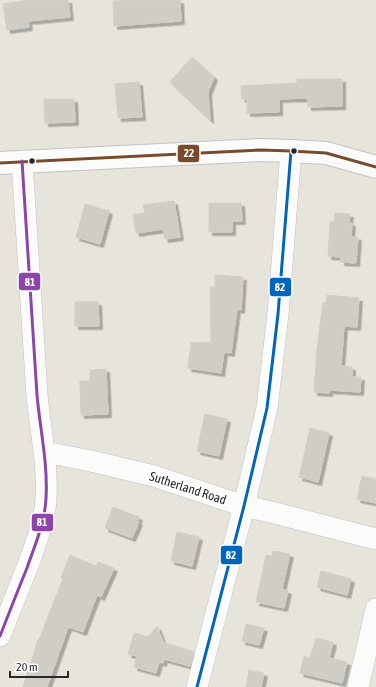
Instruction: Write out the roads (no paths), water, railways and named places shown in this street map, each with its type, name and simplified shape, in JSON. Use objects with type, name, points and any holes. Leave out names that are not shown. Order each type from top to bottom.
[{"type":"street","points":[[0,163],[261,150],[291,150],[326,153],[376,168]]},
{"type":"street","points":[[197,687],[244,506],[267,408],[278,314],[291,150]]},
{"type":"street","points":[[0,636],[37,541],[44,518],[46,492],[45,452],[37,395],[22,161]]},
{"type":"street","name":"Sutherland Road","points":[[45,452],[154,476],[244,506],[376,538]]},
{"type":"street","points":[[358,687],[376,609]]}]
